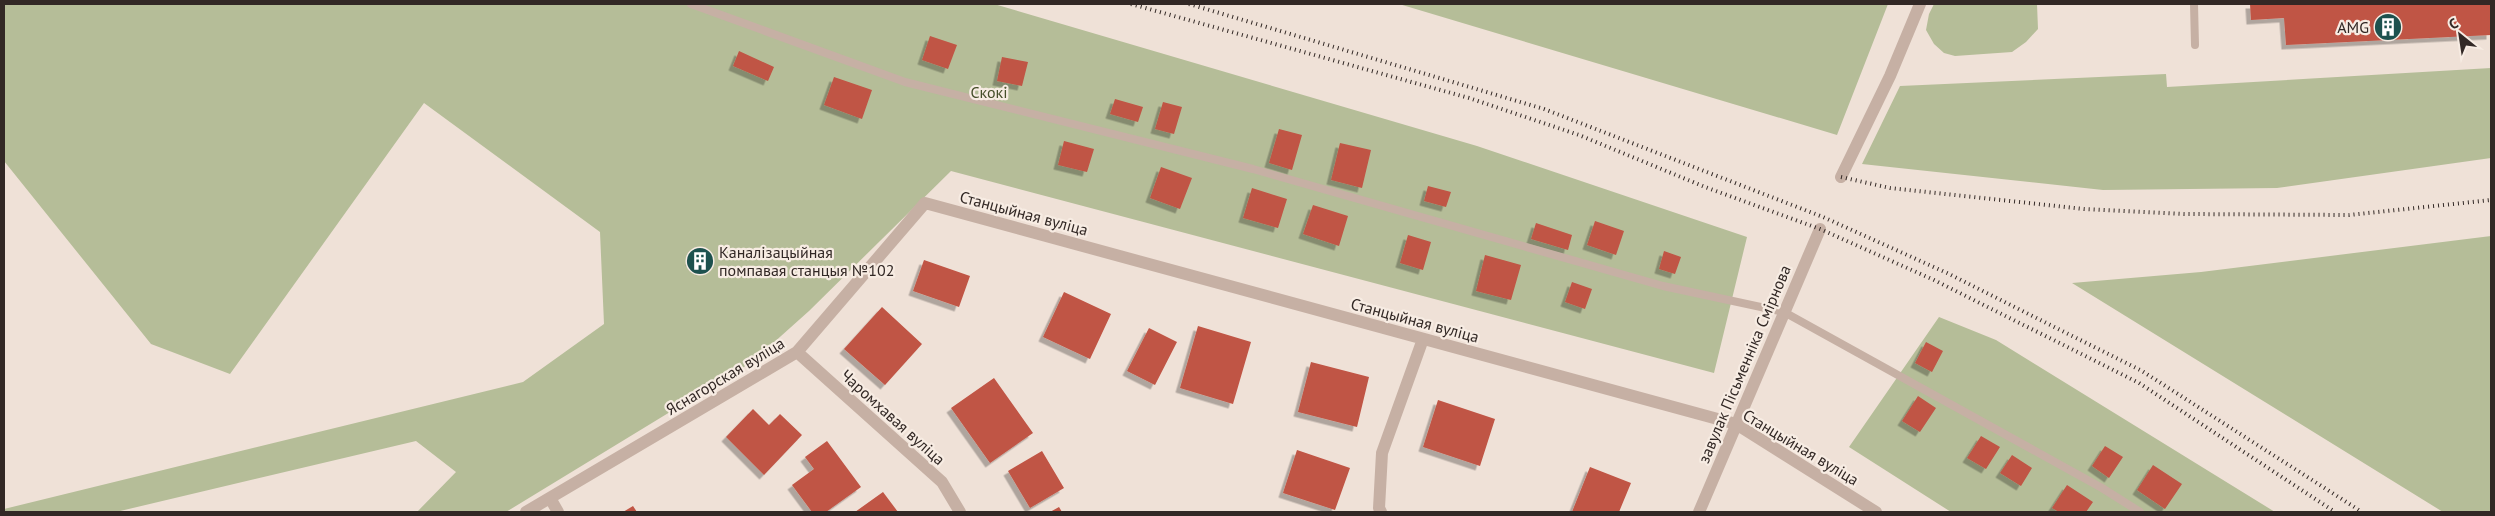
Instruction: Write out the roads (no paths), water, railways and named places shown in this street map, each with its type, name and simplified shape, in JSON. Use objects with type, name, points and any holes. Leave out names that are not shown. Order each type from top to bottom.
[{"type":"street","points":[[1841,177],[1890,76],[1920,4]]},
{"type":"street","name":"Станцыйная вуліца","points":[[925,203],[1736,424],[1876,512]]},
{"type":"street","name":"Яснагорская вуліца","points":[[526,512],[797,352],[925,203]]},
{"type":"street","name":"завулак Пісьменніка Смірнова","points":[[1699,512],[1820,229]]},
{"type":"street","points":[[1382,512],[1379,508],[1382,453],[1423,338]]},
{"type":"street","name":"Чаромхавая вуліца","points":[[797,352],[942,482],[960,512]]},
{"type":"street","points":[[550,498],[558,512]]},
{"type":"lane","points":[[691,4],[905,82],[1253,169],[1663,286],[1784,312],[2102,488],[2140,512]]},
{"type":"lane","points":[[2194,4],[2195,44]]},
{"type":"railway","points":[[1131,4],[1469,98],[1579,135],[1705,187],[1820,229],[1934,280],[2139,383],[2335,512]]},
{"type":"railway","points":[[1189,4],[1544,109],[1823,217],[1947,273],[2142,371],[2362,512]]},
{"type":"railway","points":[[1841,177],[1890,188],[2084,209],[2184,214],[2349,215],[2491,200]]},
{"type":"place","name":"AMG","points":[[2388,27]]},
{"type":"place","name":"Каналізацыйная помпавая станцыя №102","points":[[700,261]]},
{"type":"park label","name":"Скокі","points":[[989,92]]}]
